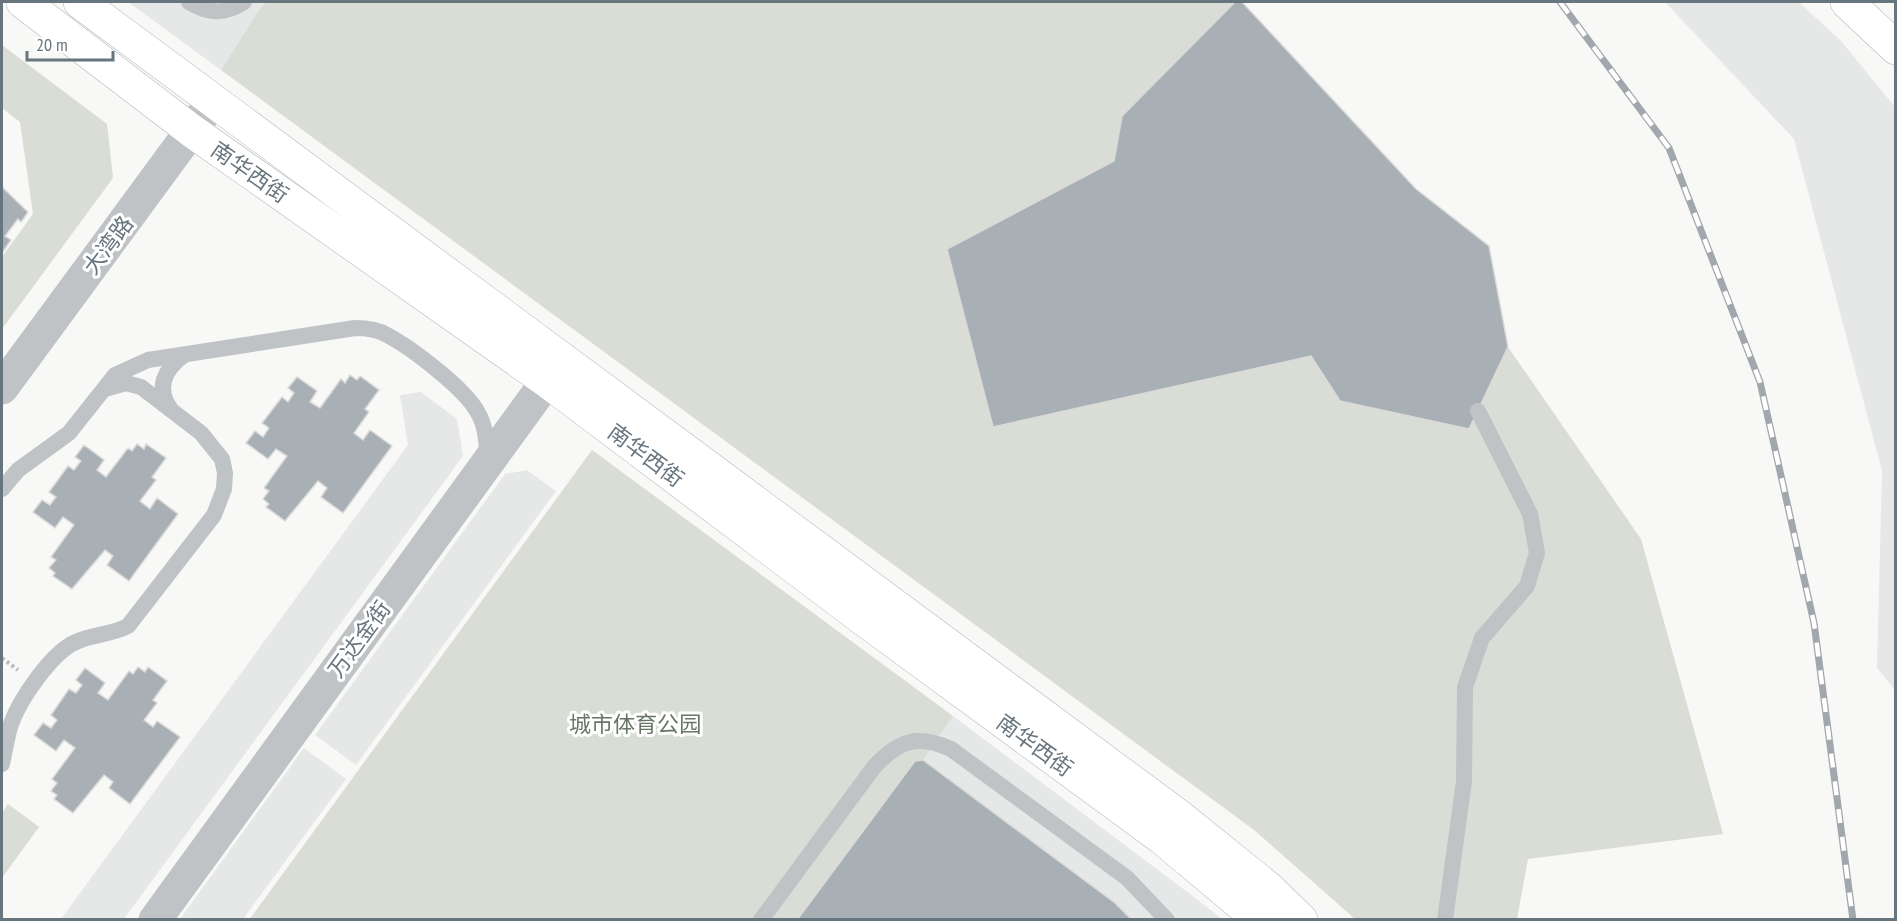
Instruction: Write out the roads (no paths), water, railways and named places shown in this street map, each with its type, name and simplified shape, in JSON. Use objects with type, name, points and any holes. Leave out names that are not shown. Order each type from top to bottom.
[{"type":"main road","name":"南华西街","points":[[23,2],[192,131],[556,369],[879,594],[1180,817],[1268,888],[1301,920]]},
{"type":"main road","name":"南华西街","points":[[80,2],[213,102],[556,369],[862,618],[1162,838],[1260,920]]},
{"type":"main road","points":[[1847,2],[1896,48]]},
{"type":"street","name":"大湾路","points":[[2,388],[213,102]]},
{"type":"street","name":"万达金街","points":[[155,920],[556,369]]},
{"type":"lane","points":[[189,2],[213,12],[235,8],[244,2]]},
{"type":"lane","points":[[2,489],[18,470],[69,433],[115,375],[126,368],[148,360],[355,328],[376,330],[393,339],[467,397],[478,413],[484,430],[486,465]]},
{"type":"lane","points":[[170,409],[164,400],[163,378],[174,362],[183,355]]},
{"type":"lane","points":[[2,764],[11,725],[19,706],[53,660],[76,642],[114,634],[129,626],[141,614],[220,504],[225,481],[222,459],[201,433],[133,384],[116,384],[101,392]]},
{"type":"lane","points":[[1445,920],[1464,781],[1465,687],[1482,638],[1527,586],[1537,553],[1530,514],[1478,411]]},
{"type":"lane","points":[[761,920],[874,767],[895,747],[919,740],[951,749],[1127,878],[1167,920]]},
{"type":"railway","points":[[1560,2],[1669,148],[1760,382],[1814,623],[1853,920]]},
{"type":"park label","name":"城市体育公园","points":[[635,724]]}]
